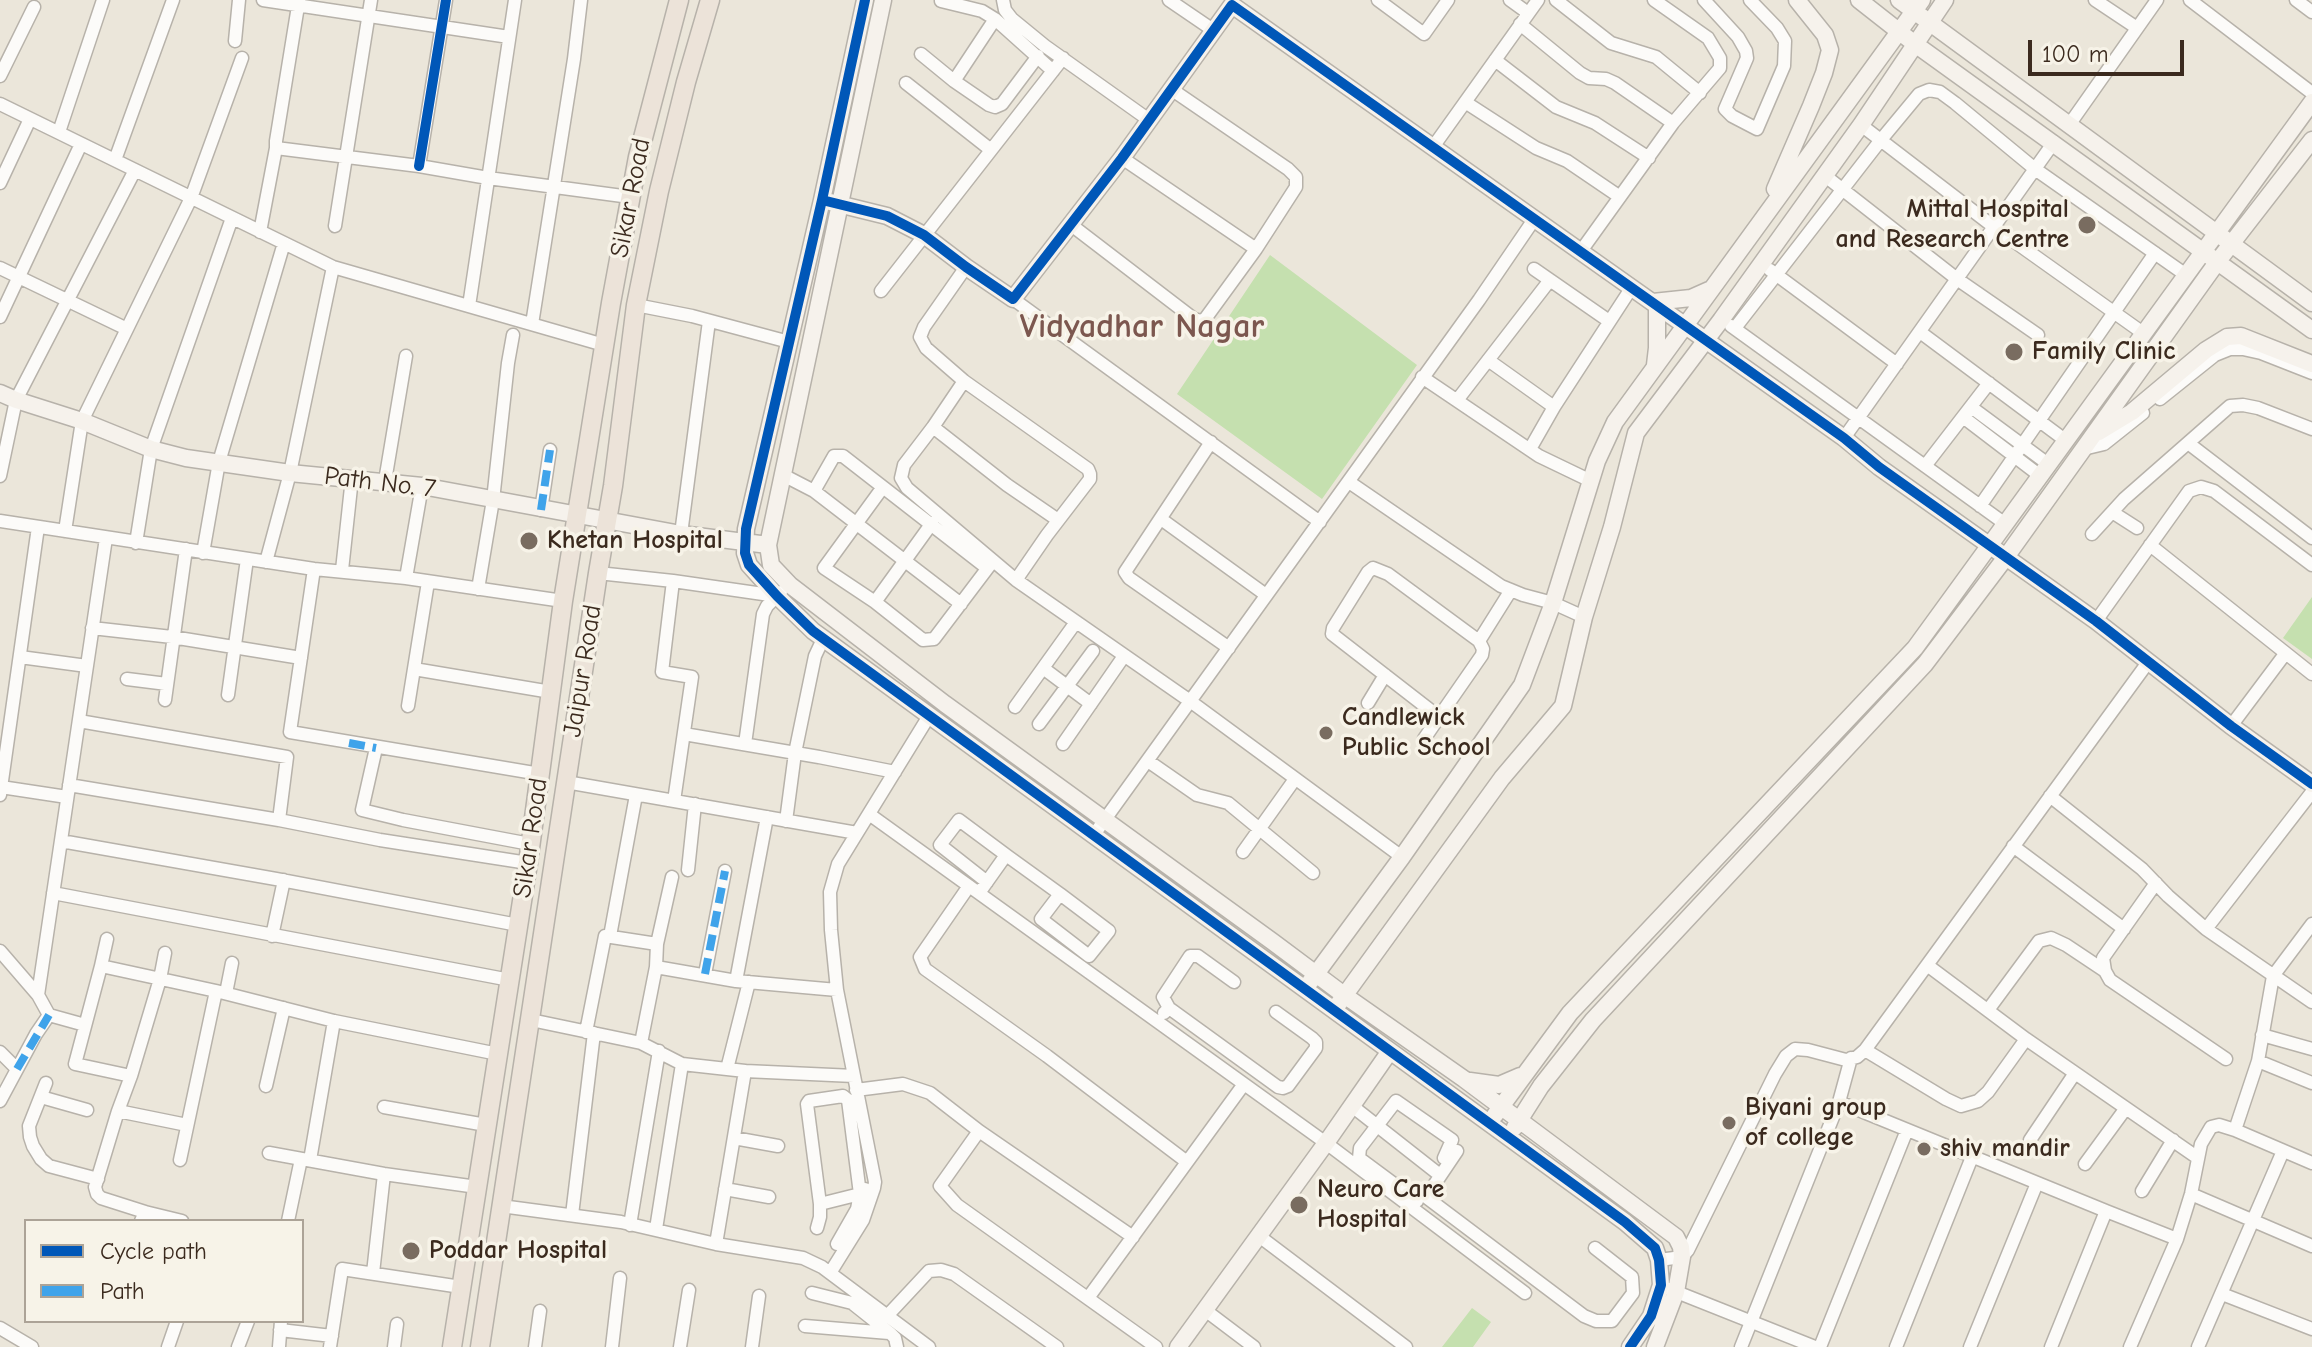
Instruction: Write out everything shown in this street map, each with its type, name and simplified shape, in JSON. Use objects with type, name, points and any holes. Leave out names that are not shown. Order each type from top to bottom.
[{"type":"main road","name":"Sikar Road","points":[[452,1347],[528,863],[563,601],[604,345],[630,197],[679,0]]},
{"type":"main road","name":"Jaipur Road","points":[[480,1347],[615,472],[636,305],[659,191],[710,0]]},
{"type":"street","points":[[59,132],[103,0]]},
{"type":"street","points":[[115,160],[173,0]]},
{"type":"street","points":[[235,41],[239,0]]},
{"type":"street","points":[[263,0],[509,37]]},
{"type":"street","points":[[335,226],[371,0]]},
{"type":"street","points":[[419,166],[446,0]]},
{"type":"street","points":[[469,306],[515,0]]},
{"type":"street","points":[[532,324],[581,0]]},
{"type":"street","points":[[865,0],[746,529],[749,565],[1464,1079],[1676,1237],[1682,1257]]},
{"type":"street","points":[[883,0],[768,545],[771,565],[783,591],[823,639],[1625,1222],[1655,1248],[1668,1288],[1655,1347]]},
{"type":"street","points":[[1003,0],[1005,10],[1012,19],[1149,120]]},
{"type":"street","points":[[1169,0],[1213,30]]},
{"type":"street","points":[[1378,0],[1424,34],[1448,0]]},
{"type":"street","points":[[1510,0],[1528,13]]},
{"type":"street","points":[[1433,147],[1538,0]]},
{"type":"street","points":[[1556,0],[1611,43],[1656,57],[1700,93]]},
{"type":"street","points":[[1581,251],[1673,123],[1720,68],[1718,55],[1708,38],[1654,0]]},
{"type":"street","points":[[1704,0],[1738,37],[1746,51],[1747,58],[1725,109],[1757,129],[1784,66],[1785,41],[1750,0]]},
{"type":"street","points":[[1763,216],[1811,106],[1830,50],[1825,35],[1797,0]]},
{"type":"street","points":[[1859,0],[1915,44],[2312,330]]},
{"type":"street","points":[[1899,0],[1918,5],[1929,22],[2312,303]]},
{"type":"street","points":[[1728,324],[1761,263],[1861,125],[1945,0]]},
{"type":"street","points":[[2095,0],[2137,28]]},
{"type":"street","points":[[2069,125],[2157,0]]},
{"type":"street","points":[[2190,0],[2312,93]]},
{"type":"street","points":[[2296,0],[2312,12]]},
{"type":"street","points":[[941,1],[982,11],[995,19],[1053,71]]},
{"type":"street","points":[[1013,299],[1122,158],[1233,2],[1844,438],[1879,467],[2096,621],[2231,726],[2312,784]]},
{"type":"street","points":[[260,232],[299,3]]},
{"type":"street","points":[[1305,990],[1522,685],[1553,603],[1597,461],[1615,422],[1918,5]]},
{"type":"street","points":[[0,76],[34,7]]},
{"type":"street","points":[[954,81],[995,19]]},
{"type":"street","points":[[1520,24],[1580,73],[1615,83],[1673,123]]},
{"type":"street","points":[[1718,55],[1738,37]]},
{"type":"street","points":[[921,54],[954,81],[995,107],[1002,104],[1038,56]]},
{"type":"street","points":[[1718,55],[1747,58]]},
{"type":"street","points":[[65,531],[82,421],[191,198],[242,58]]},
{"type":"street","points":[[881,291],[1063,58]]},
{"type":"street","points":[[1495,60],[1556,107],[1587,119],[1649,158]]},
{"type":"street","points":[[906,83],[991,150]]},
{"type":"street","points":[[1070,224],[1194,319],[1205,319],[1296,187],[1296,177],[1171,89]]},
{"type":"street","points":[[1334,1012],[1502,778],[1563,706],[1584,617],[1636,433],[1706,340],[1728,324],[1776,273],[1919,94],[1929,90],[1940,92],[2035,169],[2186,275]]},
{"type":"street","points":[[1465,102],[1536,148],[1567,161],[1620,197]]},
{"type":"street","points":[[1490,1124],[1500,1106],[1570,1013],[1915,648],[2312,102]]},
{"type":"street","points":[[0,104],[333,267],[604,345]]},
{"type":"street","points":[[0,183],[30,119]]},
{"type":"street","points":[[1861,125],[1994,227],[2143,333]]},
{"type":"street","points":[[1508,1138],[1541,1086],[1593,1020],[1925,664],[2006,557],[2218,261],[2312,140]]},
{"type":"street","points":[[1844,438],[2054,142]]},
{"type":"street","points":[[0,317],[81,144]]},
{"type":"street","points":[[276,148],[630,197]]},
{"type":"street","points":[[1122,158],[1256,249]]},
{"type":"street","points":[[0,476],[16,400],[135,170]]},
{"type":"street","points":[[1824,175],[1957,279],[2038,335]]},
{"type":"street","points":[[822,200],[887,216],[924,235],[1320,522]]},
{"type":"street","points":[[136,543],[151,449],[232,218]]},
{"type":"street","points":[[1093,836],[1535,218]]},
{"type":"street","points":[[203,553],[219,462],[284,243]]},
{"type":"street","points":[[1980,506],[2155,253]]},
{"type":"street","points":[[1761,263],[1897,364]]},
{"type":"street","points":[[266,562],[290,473],[333,267]]},
{"type":"street","points":[[966,267],[924,327],[920,337],[926,348],[964,381],[1088,469],[1090,479],[1016,580]]},
{"type":"street","points":[[0,268],[127,329]]},
{"type":"street","points":[[1534,269],[1609,321]]},
{"type":"street","points":[[1458,399],[1550,280]]},
{"type":"street","points":[[1530,449],[1632,287]]},
{"type":"street","points":[[1655,303],[1691,298],[1711,289]]},
{"type":"street","points":[[1655,303],[1655,367]]},
{"type":"street","points":[[636,305],[789,342]]},
{"type":"street","points":[[681,534],[709,321]]},
{"type":"street","points":[[1728,324],[2004,523]]},
{"type":"street","points":[[1920,332],[2065,440]]},
{"type":"street","points":[[478,589],[493,500],[513,335]]},
{"type":"street","points":[[2088,442],[2132,412],[2206,350],[2227,337],[2241,336],[2312,364]]},
{"type":"street","points":[[2088,442],[2104,444],[2215,355],[2230,349],[2261,353],[2312,373]]},
{"type":"street","points":[[385,481],[406,356]]},
{"type":"street","points":[[1488,360],[1554,407]]},
{"type":"street","points":[[1422,377],[1530,449],[1591,481]]},
{"type":"street","points":[[964,381],[904,465],[901,478],[907,488],[990,564]]},
{"type":"street","points":[[1925,466],[1989,383]]},
{"type":"street","name":"Path No. 7","points":[[0,393],[151,449],[186,458],[290,473],[422,486],[681,534],[768,545]]},
{"type":"street","points":[[2092,534],[2112,512],[2230,406],[2243,405],[2312,429]]},
{"type":"street","points":[[1967,412],[2022,444],[2044,470]]},
{"type":"street","points":[[1967,412],[2014,456],[2044,470]]},
{"type":"street","points":[[933,427],[1058,520]]},
{"type":"street","points":[[1211,442],[1125,572],[1129,578],[1229,648]]},
{"type":"street","points":[[2188,443],[2312,540],[2300,556]]},
{"type":"street","points":[[541,510],[550,450]]},
{"type":"street","points":[[814,491],[829,462],[838,454],[853,463],[990,564],[1190,701],[1402,857]]},
{"type":"street","points":[[783,475],[814,491],[961,604]]},
{"type":"street","points":[[342,570],[352,478]]},
{"type":"street","points":[[1349,482],[1501,586],[1584,617]]},
{"type":"street","points":[[406,578],[422,486]]},
{"type":"street","points":[[883,487],[824,568],[875,602],[923,640],[934,639],[990,564]]},
{"type":"street","points":[[2096,621],[2189,491],[2201,487],[2214,491],[2312,565]]},
{"type":"street","points":[[2112,512],[2137,528]]},
{"type":"street","points":[[1161,519],[1266,595]]},
{"type":"street","points":[[0,521],[314,569],[406,578],[563,601]]},
{"type":"street","points":[[875,602],[932,523]]},
{"type":"street","points":[[38,527],[20,657],[4,730],[1,791],[68,791],[279,820],[528,863]]},
{"type":"street","points":[[38,995],[106,538]]},
{"type":"street","points":[[2150,545],[2312,674]]},
{"type":"street","points":[[165,700],[186,549]]},
{"type":"street","points":[[228,695],[247,559]]},
{"type":"street","points":[[1424,739],[1482,655],[1483,649],[1479,641],[1388,574],[1373,568],[1347,605],[1332,634],[1439,717]]},
{"type":"street","points":[[314,569],[290,732],[540,774]]},
{"type":"street","points":[[598,573],[783,591]]},
{"type":"street","points":[[673,581],[662,672],[692,677],[674,801]]},
{"type":"street","points":[[408,706],[428,582]]},
{"type":"street","points":[[1479,641],[1511,590]]},
{"type":"street","points":[[745,744],[763,614],[783,591]]},
{"type":"street","points":[[1015,707],[1076,622]]},
{"type":"street","points":[[92,628],[172,637],[301,658]]},
{"type":"street","points":[[786,821],[795,753],[815,656],[823,639]]},
{"type":"street","points":[[1039,724],[1093,651]]},
{"type":"street","points":[[2231,726],[2285,654]]},
{"type":"street","points":[[1063,744],[1124,656]]},
{"type":"street","points":[[20,657],[87,666]]},
{"type":"street","points":[[1630,1347],[1697,1236],[1786,1056],[1795,1049],[1846,1060],[1865,1050],[2149,661]]},
{"type":"street","points":[[1043,668],[1091,704]]},
{"type":"street","points":[[414,669],[551,692]]},
{"type":"street","points":[[1368,703],[1385,675]]},
{"type":"street","points":[[127,679],[167,684]]},
{"type":"street","points":[[830,1273],[863,1220],[874,1188],[837,990],[830,892],[838,864],[929,716]]},
{"type":"street","points":[[79,721],[287,757],[279,820]]},
{"type":"street","points":[[684,734],[895,772]]},
{"type":"street","points":[[355,835],[376,748]]},
{"type":"street","points":[[1148,761],[1197,795],[1228,803],[1313,873]]},
{"type":"street","points":[[1243,852],[1295,779]]},
{"type":"street","points":[[566,782],[857,833]]},
{"type":"street","points":[[2206,929],[2312,792]]},
{"type":"street","points":[[610,936],[636,795]]},
{"type":"street","points":[[2050,796],[2142,869],[2206,929],[2312,1002]]},
{"type":"street","points":[[688,870],[695,804]]},
{"type":"street","points":[[362,810],[530,844]]},
{"type":"street","points":[[869,814],[1326,1143],[1418,1204],[1476,1234],[1584,1316],[1596,1321],[1612,1321],[1633,1293],[1632,1277],[1595,1248]]},
{"type":"street","points":[[727,1069],[767,817]]},
{"type":"street","points":[[987,882],[940,845],[959,820],[1060,894],[1109,931],[1089,956],[1041,919],[1060,894]]},
{"type":"street","points":[[61,841],[518,925]]},
{"type":"street","points":[[2013,846],[2124,929]]},
{"type":"street","points":[[1006,855],[987,882],[974,890],[920,957],[925,969],[1187,1162]]},
{"type":"street","points":[[705,974],[725,871]]},
{"type":"street","points":[[641,1043],[656,967],[657,944],[672,877]]},
{"type":"street","points":[[272,936],[284,880]]},
{"type":"street","points":[[2156,883],[2103,958],[2105,971],[2110,980],[2226,1059]]},
{"type":"street","points":[[53,893],[510,980]]},
{"type":"street","points":[[2235,1130],[2258,1061],[2273,976],[2312,924]]},
{"type":"street","points":[[572,1215],[590,1032],[605,936],[657,944]]},
{"type":"street","points":[[1988,1010],[2039,941],[2051,938],[2059,941],[2105,971]]},
{"type":"street","points":[[107,939],[75,1064],[131,1076]]},
{"type":"street","points":[[0,951],[38,995],[49,1015],[85,1025]]},
{"type":"street","points":[[165,953],[160,979],[96,1191],[101,1198],[143,1216],[166,1219]]},
{"type":"street","points":[[1234,982],[1198,956],[1190,956],[1163,997],[1169,1008],[1283,1088],[1288,1086],[1316,1048],[1316,1042],[1276,1012]]},
{"type":"street","points":[[180,1160],[221,992],[232,963]]},
{"type":"street","points":[[1927,965],[2026,1039],[2198,1158]]},
{"type":"street","points":[[101,966],[334,1021],[498,1054]]},
{"type":"street","points":[[656,967],[742,981],[837,990]]},
{"type":"street","points":[[266,1086],[284,1008]]},
{"type":"street","points":[[1157,1022],[1169,1008]]},
{"type":"street","points":[[0,1101],[49,1015]]},
{"type":"street","points":[[531,1020],[641,1043],[682,1064],[855,1083],[903,1084],[930,1093],[979,1131],[1133,1237]]},
{"type":"street","points":[[289,1219],[305,1160],[334,1021]]},
{"type":"street","points":[[2262,1035],[2312,1049]]},
{"type":"street","points":[[1865,1050],[1961,1106],[1978,1101],[1988,1092],[2026,1039]]},
{"type":"street","points":[[630,1225],[659,1051]]},
{"type":"street","points":[[1178,1347],[1390,1051]]},
{"type":"street","points":[[0,1052],[17,1069]]},
{"type":"street","points":[[1741,1347],[1839,1102],[1851,1058]]},
{"type":"street","points":[[2258,1061],[2312,1083]]},
{"type":"street","points":[[656,1229],[682,1064]]},
{"type":"street","points":[[716,1244],[745,1071]]},
{"type":"street","points":[[1464,1079],[1499,1085],[1524,1073]]},
{"type":"street","points":[[2030,1140],[2075,1073]]},
{"type":"street","points":[[46,1083],[29,1126],[30,1137],[41,1159],[49,1166],[98,1179]]},
{"type":"street","points":[[1088,1298],[1244,1084]]},
{"type":"street","points":[[1538,1135],[1537,1105],[1541,1086]]},
{"type":"street","points":[[817,1228],[820,1204],[807,1107],[809,1101],[843,1096],[848,1100],[860,1194],[857,1209],[837,1244]]},
{"type":"street","points":[[41,1097],[87,1110]]},
{"type":"street","points":[[1418,1204],[1452,1143],[1450,1138],[1394,1101],[1360,1148],[1359,1158],[1418,1204],[1468,1251],[1525,1293]]},
{"type":"street","points":[[1839,1102],[2177,1239]]},
{"type":"street","points":[[1352,1106],[1436,1172]]},
{"type":"street","points":[[384,1107],[486,1125]]},
{"type":"street","points":[[2085,1164],[2126,1108]]},
{"type":"street","points":[[118,1111],[187,1125]]},
{"type":"street","points":[[2130,1347],[2177,1239],[2191,1194],[2201,1144],[2211,1127],[2219,1125],[2235,1130],[2312,1163]]},
{"type":"street","points":[[1668,1288],[1817,1347],[1907,1130]]},
{"type":"street","points":[[979,1131],[940,1186],[957,1205],[1156,1347]]},
{"type":"street","points":[[734,1138],[778,1146]]},
{"type":"street","points":[[2142,1191],[2173,1140]]},
{"type":"street","points":[[1418,1204],[1457,1151]]},
{"type":"street","points":[[2198,1347],[2283,1151]]},
{"type":"street","points":[[269,1153],[477,1187]]},
{"type":"street","points":[[1896,1347],[1972,1157]]},
{"type":"street","points":[[373,1273],[384,1174]]},
{"type":"street","points":[[1970,1347],[2037,1183]]},
{"type":"street","points":[[820,1204],[874,1188]]},
{"type":"street","points":[[725,1189],[769,1197]]},
{"type":"street","points":[[2191,1194],[2312,1246]]},
{"type":"street","points":[[501,1206],[656,1229],[716,1244],[803,1258],[830,1273],[929,1347]]},
{"type":"street","points":[[2051,1347],[2106,1211]]},
{"type":"street","points":[[1468,1251],[1476,1234]]},
{"type":"street","points":[[1259,1236],[1406,1347]]},
{"type":"street","points":[[1659,1260],[1682,1257]]},
{"type":"street","points":[[279,1347],[281,1325],[331,1342],[342,1269],[461,1287]]},
{"type":"street","points":[[887,1316],[929,1271],[941,1270],[954,1274],[1057,1347]]},
{"type":"street","points":[[612,1347],[620,1278]]},
{"type":"street","points":[[680,1347],[689,1290]]},
{"type":"street","points":[[812,1293],[852,1303],[891,1334],[897,1347]]},
{"type":"street","points":[[2222,1294],[2312,1329]]},
{"type":"street","points":[[752,1347],[759,1296]]},
{"type":"street","points":[[1205,1310],[1254,1347]]},
{"type":"street","points":[[535,1347],[540,1311]]},
{"type":"street","points":[[168,1347],[176,1323]]},
{"type":"street","points":[[238,1347],[247,1323]]},
{"type":"street","points":[[394,1347],[397,1324]]},
{"type":"street","points":[[805,1326],[891,1334]]},
{"type":"street","points":[[0,1328],[32,1347]]},
{"type":"green space","points":[[1270,255],[1417,365],[1322,499],[1177,394]]},
{"type":"green space","points":[[2312,597],[2312,659],[2283,638]]},
{"type":"green space","points":[[1472,1308],[1491,1322],[1473,1347],[1442,1347]]},
{"type":"marked path","points":[[541,510],[550,450]]},
{"type":"marked path","points":[[349,743],[376,748]]},
{"type":"marked path","points":[[705,974],[725,871]]},
{"type":"marked path","points":[[17,1069],[49,1015]]},
{"type":"cycle path","points":[[419,166],[446,0]]},
{"type":"cycle path","points":[[865,0],[746,529],[745,553],[749,565],[813,631],[1625,1222],[1655,1248],[1661,1285],[1651,1316],[1630,1347]]},
{"type":"cycle path","points":[[822,200],[887,216],[924,235],[1013,299],[1122,158],[1232,5],[1844,438],[1879,467],[2096,621],[2231,726],[2312,784]]},
{"type":"place","name":"Mittal Hospital and Research Centre","points":[[2087,225]]},
{"type":"place","name":"Family Clinic","points":[[2014,352]]},
{"type":"place","name":"Khetan Hospital","points":[[529,541]]},
{"type":"place","name":"Candlewick Public School","points":[[1326,733]]},
{"type":"place","name":"Biyani group of college","points":[[1729,1123]]},
{"type":"place","name":"shiv mandir","points":[[1924,1149]]},
{"type":"place","name":"Neuro Care Hospital","points":[[1299,1205]]},
{"type":"place","name":"Poddar Hospital","points":[[411,1251]]},
{"type":"district","name":"Vidyadhar Nagar","points":[[1142,327]]}]
